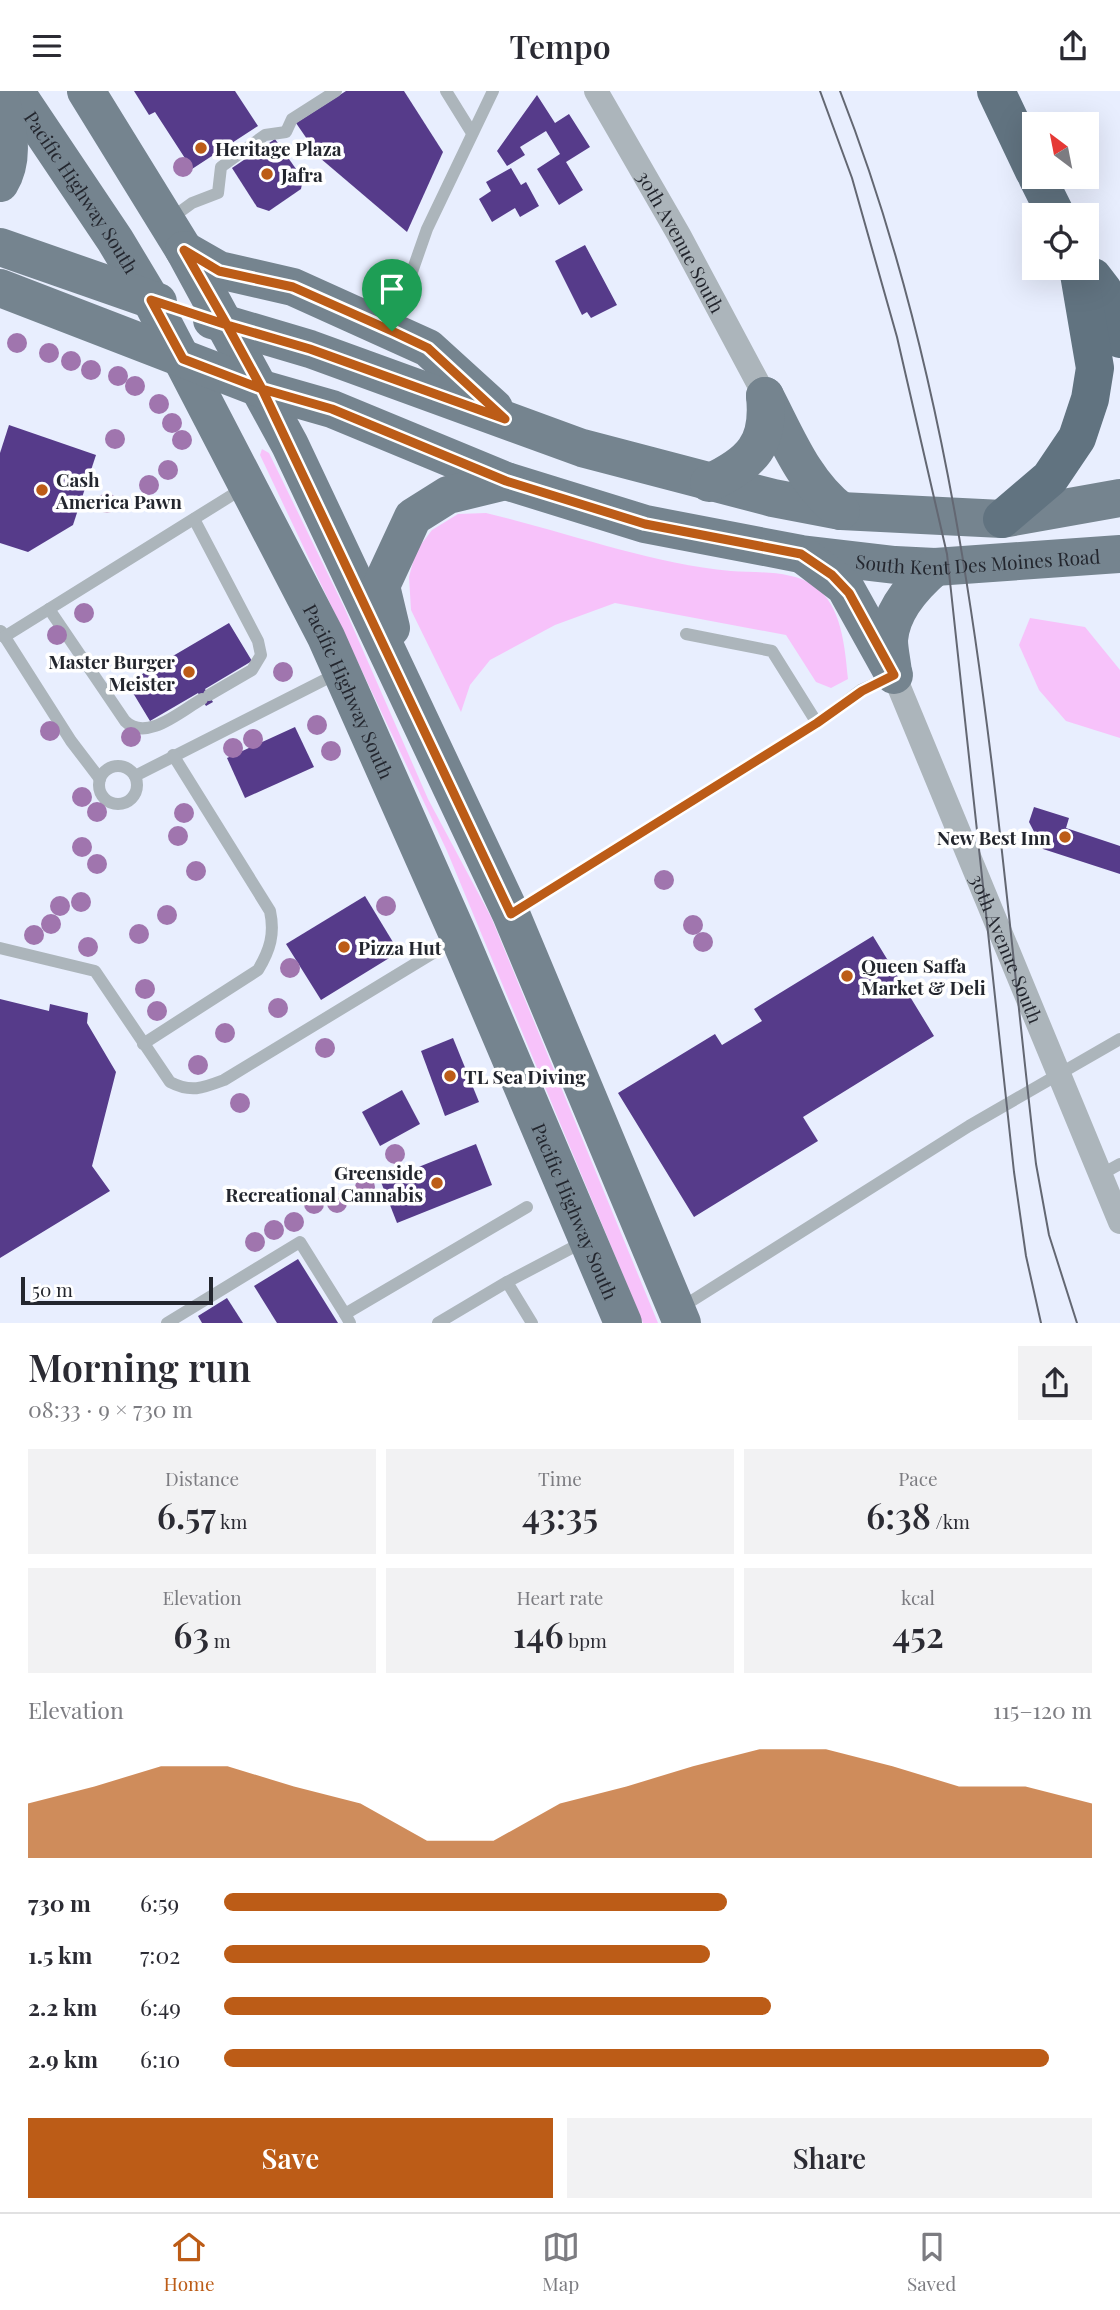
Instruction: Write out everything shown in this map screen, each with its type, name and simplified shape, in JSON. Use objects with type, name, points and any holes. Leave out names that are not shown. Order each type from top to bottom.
[{"type":"highway","points":[[996,91],[1022,146]]},
{"type":"highway","points":[[1002,519],[1050,478],[1077,438],[1090,399],[1095,368],[1080,280]]},
{"type":"highway","points":[[1094,280],[1103,290],[1120,339]]},
{"type":"main road","name":"Pacific Highway South","points":[[15,91],[115,240],[151,300],[342,672],[459,937],[623,1323]]},
{"type":"main road","points":[[86,91],[176,235],[262,389],[511,914],[679,1317]]},
{"type":"main road","points":[[0,99],[8,127],[9,155],[7,172],[0,183]]},
{"type":"main road","points":[[176,235],[219,271],[293,287],[428,348],[505,419]]},
{"type":"main road","name":"South Kent Des Moines Road","points":[[0,247],[151,300],[310,349],[582,448],[709,483],[841,511],[1002,519],[1120,498]]},
{"type":"main road","name":"South Kent Des Moines Road","points":[[0,288],[262,389],[332,409],[506,481],[645,524],[801,554],[935,567],[1120,554]]},
{"type":"main road","points":[[709,483],[741,466],[760,444],[767,418],[765,395]]},
{"type":"main road","points":[[765,395],[813,484],[825,499],[841,511]]},
{"type":"main road","points":[[408,698],[381,586],[412,517],[448,495],[506,481]]},
{"type":"main road","points":[[801,554],[832,575],[849,593],[894,675]]},
{"type":"main road","points":[[894,675],[889,639],[901,604],[913,586],[935,567]]},
{"type":"street","name":"30th Avenue South","points":[[596,91],[679,235],[765,395]]},
{"type":"street","name":"30th Avenue South","points":[[894,675],[1059,1075],[1110,1169],[1120,1222]]},
{"type":"lane","points":[[176,235],[192,203],[218,193],[221,167],[265,135],[286,132],[292,119],[336,91]]},
{"type":"lane","points":[[446,91],[472,133]]},
{"type":"lane","points":[[392,331],[427,229],[493,91]]},
{"type":"lane","points":[[135,776],[135,794],[120,804],[103,797],[100,779],[71,741],[2,633],[50,608],[247,485]]},
{"type":"lane","points":[[50,608],[125,721],[133,728],[149,728],[252,670],[261,655],[258,641],[194,519]]},
{"type":"lane","points":[[686,634],[772,651],[817,723]]},
{"type":"lane","points":[[135,776],[342,672]]},
{"type":"lane","points":[[511,914],[817,723],[862,691],[894,675]]},
{"type":"lane","points":[[143,1044],[258,969],[269,951],[274,928],[270,911],[173,755]]},
{"type":"lane","points":[[100,779],[107,769],[120,765],[135,776]]},
{"type":"lane","points":[[0,948],[95,971],[170,1082],[185,1090],[199,1090],[224,1080],[459,937]]},
{"type":"lane","points":[[679,1317],[969,1126],[1120,1039]]},
{"type":"lane","points":[[167,1323],[300,1242],[348,1319],[527,1207]]},
{"type":"lane","points":[[438,1323],[588,1239]]},
{"type":"lane","points":[[507,1282],[532,1323]]},
{"type":"shaded area","points":[[262,449],[269,453],[344,607],[428,799],[491,917],[658,1323],[643,1323],[447,851],[260,455]]},
{"type":"shaded area","points":[[486,513],[669,561],[731,571],[785,575],[805,581],[823,594],[836,615],[848,679],[831,688],[816,682],[786,635],[615,603],[555,625],[490,660],[470,685],[461,712],[411,610],[409,577],[416,551],[432,530],[458,514]]},
{"type":"shaded area","points":[[1030,618],[1085,627],[1120,670],[1120,738],[1066,721],[1039,690],[1019,645]]},
{"type":"building","name":"Heritage Plaza","points":[[134,91],[235,91],[258,126],[192,169],[155,112],[149,115]]},
{"type":"building","points":[[346,91],[404,91],[443,152],[407,232],[320,158],[296,123]]},
{"type":"building","points":[[537,95],[555,123],[569,114],[590,147],[566,162],[583,190],[559,205],[537,169],[560,154],[546,131],[520,147],[525,155],[507,166],[497,151]]},
{"type":"building","name":"Jafra","points":[[275,139],[303,179],[301,189],[269,211],[257,207],[232,168]]},
{"type":"building","points":[[511,168],[521,185],[526,182],[539,206],[520,217],[515,208],[492,222],[479,199],[491,191],[486,182]]},
{"type":"building","points":[[585,245],[617,305],[591,318],[587,312],[582,315],[555,261]]},
{"type":"building","name":"Cash America Pawn","points":[[9,425],[96,455],[73,525],[28,552],[0,543],[0,453]]},
{"type":"building","name":"Master Burger Meister","points":[[229,623],[252,661],[205,689],[213,702],[206,706],[198,693],[150,721],[127,683]]},
{"type":"building","points":[[295,727],[314,767],[245,798],[227,758]]},
{"type":"building","name":"New Best Inn","points":[[1034,807],[1069,818],[1066,828],[1120,846],[1120,874],[1043,849],[1029,822]]},
{"type":"building","points":[[365,896],[399,952],[321,1000],[286,944]]},
{"type":"building","points":[[873,936],[934,1036],[803,1117],[818,1141],[694,1217],[618,1093],[715,1034],[722,1045],[762,1021],[754,1009]]},
{"type":"building","points":[[0,999],[49,1011],[50,1004],[88,1013],[87,1023],[116,1072],[92,1166],[110,1191],[0,1258]]},
{"type":"building","name":"TL Sea Diving","points":[[453,1038],[479,1102],[445,1116],[421,1051]]},
{"type":"building","points":[[402,1090],[420,1124],[380,1146],[362,1112]]},
{"type":"building","name":"Greenside Recreational Cannabis","points":[[476,1144],[492,1185],[397,1223],[381,1182]]},
{"type":"building","points":[[298,1259],[338,1323],[277,1323],[254,1286]]},
{"type":"building","points":[[227,1298],[243,1323],[202,1323],[198,1316]]},
{"type":"tram line","points":[[820,91],[852,178],[897,337],[947,554],[1014,1172],[1026,1256],[1041,1323]]},
{"type":"tram line","points":[[840,91],[885,220],[921,352],[950,486],[973,620],[991,756],[1036,1164],[1049,1235],[1077,1323]]},
{"type":"place","name":"Heritage Plaza","points":[[201,148]]},
{"type":"place","name":"Jafra","points":[[267,174]]},
{"type":"place","name":"Cash America Pawn","points":[[42,490]]},
{"type":"place","name":"Master Burger Meister","points":[[189,672]]},
{"type":"place","name":"New Best Inn","points":[[1065,837]]},
{"type":"place","name":"Pizza Hut","points":[[344,947]]},
{"type":"place","name":"Queen Saffa Market & Deli","points":[[847,976]]},
{"type":"place","name":"TL Sea Diving","points":[[450,1076]]},
{"type":"place","name":"Greenside Recreational Cannabis","points":[[437,1183]]},
{"type":"route","points":[[392,331],[293,287],[263,279],[236,277],[219,271],[184,250],[227,325],[151,300],[183,359],[262,389],[372,615],[408,698],[511,914],[817,723],[862,691],[894,675],[845,587],[801,554],[645,524],[506,481],[332,409],[262,389],[227,325],[310,349],[505,419],[428,348],[392,331]]}]
